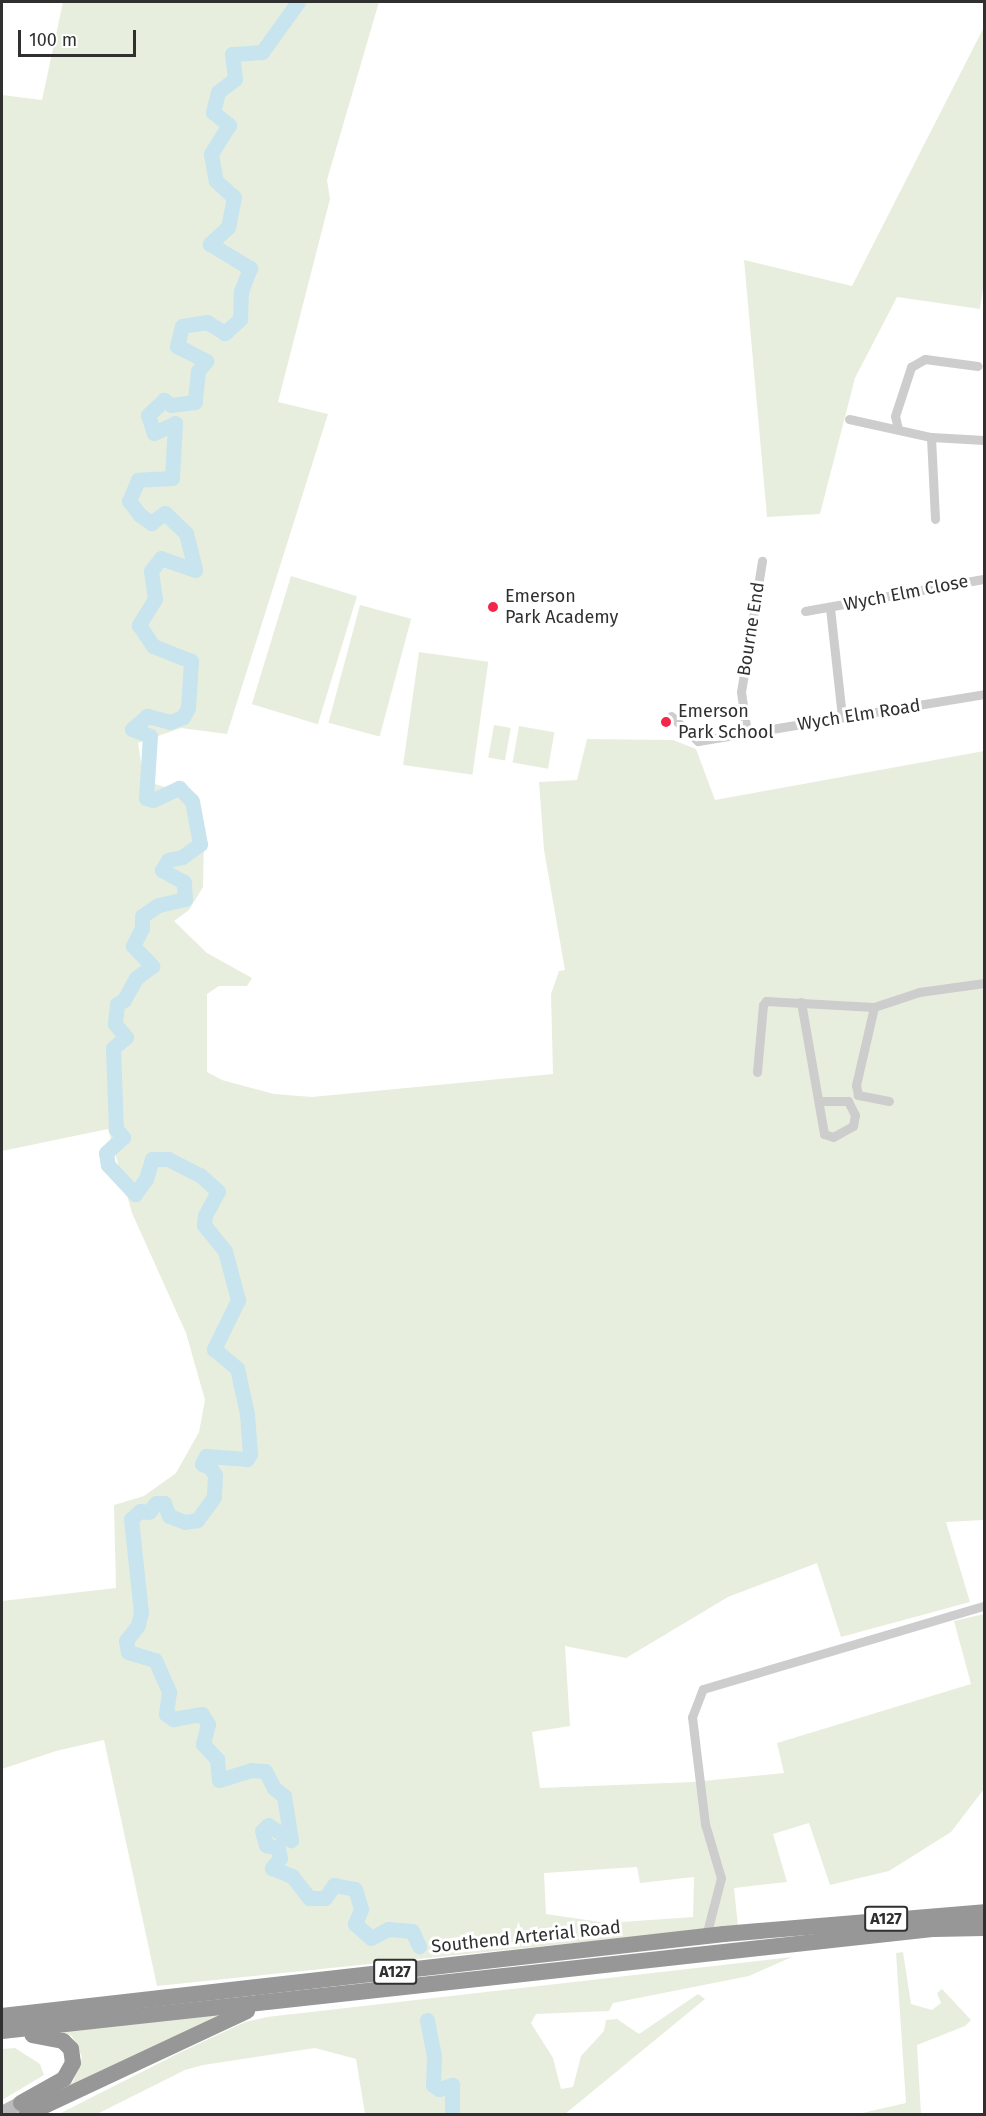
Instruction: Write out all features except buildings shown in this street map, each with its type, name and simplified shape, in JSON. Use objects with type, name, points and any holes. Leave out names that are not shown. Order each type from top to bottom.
[{"type":"highway","name":"Southend Arterial Road","points":[[2,2014],[706,1936],[984,1912]]},
{"type":"highway","name":"Southend Arterial Road","points":[[2,2031],[924,1930],[984,1928]]},
{"type":"highway","points":[[25,2112],[222,2020],[283,2001]]},
{"type":"highway","points":[[2,2036],[51,2037],[68,2044],[74,2056],[73,2068],[64,2079],[25,2112]]},
{"type":"street","points":[[898,429],[895,416],[911,367],[925,359],[978,366]]},
{"type":"street","points":[[849,419],[931,437],[984,440]]},
{"type":"street","points":[[931,437],[935,519]]},
{"type":"street","name":"Bourne End","points":[[747,733],[741,692],[762,561]]},
{"type":"street","name":"Wych Elm Close","points":[[806,611],[983,579]]},
{"type":"street","name":"Wych Elm Close","points":[[830,608],[843,717]]},
{"type":"street","name":"Wych Elm Road","points":[[671,716],[698,741],[984,694]]},
{"type":"street","points":[[757,1072],[763,1005],[766,1001],[874,1007],[919,992],[984,983]]},
{"type":"street","points":[[801,1002],[802,1022],[815,1067],[819,1101],[824,1134],[833,1137],[853,1126],[855,1115],[848,1101],[819,1101]]},
{"type":"street","points":[[874,1007],[856,1085],[858,1095],[889,1101]]},
{"type":"street","points":[[706,1936],[721,1878],[705,1824],[692,1717],[703,1689],[984,1606]]},
{"type":"street","points":[[2,2113],[25,2112]]},
{"type":"green space","points":[[63,2],[379,2],[327,180],[330,199],[278,402],[328,414],[227,734],[181,728],[138,743],[144,781],[176,790],[195,809],[204,835],[203,887],[189,910],[174,921],[207,953],[252,978],[247,986],[219,986],[207,994],[207,1072],[222,1080],[274,1094],[312,1097],[553,1074],[551,994],[559,971],[565,970],[544,850],[539,782],[577,780],[587,739],[673,740],[696,749],[715,800],[984,751],[984,1520],[946,1522],[970,1602],[841,1637],[817,1563],[728,1597],[626,1658],[565,1646],[570,1726],[532,1732],[540,1788],[693,1782],[784,1773],[777,1743],[971,1684],[954,1621],[984,1614],[984,1789],[951,1832],[889,1871],[830,1885],[809,1823],[773,1834],[787,1882],[734,1888],[738,1926],[157,1986],[104,1740],[56,1751],[2,1769],[2,1601],[116,1588],[114,1505],[144,1496],[176,1473],[199,1432],[205,1400],[186,1333],[132,1213],[108,1129],[2,1151],[2,95],[42,100]],"holes":[[[637,1867],[640,1883],[694,1877],[693,1917],[607,1923],[546,1914],[544,1873]]]},
{"type":"green space","points":[[984,27],[984,282],[980,309],[897,297],[855,378],[820,514],[767,517],[744,260],[852,286]]},
{"type":"green space","points":[[291,576],[357,596],[318,724],[252,704]]},
{"type":"green space","points":[[360,605],[411,619],[380,737],[328,723]]},
{"type":"green space","points":[[419,652],[488,662],[472,775],[403,765]]},
{"type":"green space","points":[[494,725],[511,728],[505,760],[488,757]]},
{"type":"green space","points":[[519,726],[554,732],[548,769],[513,762]]},
{"type":"green space","points":[[903,1952],[911,2004],[932,2010],[941,2003],[937,1993],[942,1989],[971,2020],[965,2026],[917,2045],[921,2114],[858,2114],[906,2103],[896,1953]]},
{"type":"green space","points":[[792,1957],[749,1976],[613,2003],[609,2011],[536,2014],[531,2023],[553,2058],[561,2089],[573,2087],[581,2056],[604,2031],[606,2020],[617,2019],[639,2034],[698,1994],[705,1999],[565,2114],[365,2114],[356,2059],[315,2048],[203,2065],[185,2070],[97,2114],[59,2114],[245,2022],[267,2017]]},
{"type":"green space","points":[[230,2012],[53,2097],[73,2082],[82,2057],[72,2036],[52,2030]]},
{"type":"green space","points":[[15,2048],[40,2064],[44,2075],[2,2100],[2,2049]]},
{"type":"waterway","points":[[298,2],[262,52],[232,54],[235,79],[218,92],[213,112],[229,125],[211,154],[216,181],[234,197],[228,227],[210,244],[250,268],[241,291],[240,319],[225,333],[207,322],[182,326],[177,346],[206,361],[198,371],[195,402],[171,405],[164,400],[148,415],[154,433],[175,423],[172,478],[138,480],[129,501],[140,515],[151,523],[165,513],[186,533],[195,570],[161,558],[151,571],[155,599],[139,625],[153,646],[191,661],[188,708],[183,717],[170,722],[147,716],[132,729],[150,736],[146,798],[153,800],[179,788],[192,801],[200,844],[182,857],[168,860],[162,870],[184,882],[185,899],[158,905],[142,916],[142,928],[133,946],[152,966],[136,978],[124,1000],[117,1004],[115,1024],[126,1037],[113,1048],[116,1129],[123,1137],[106,1153],[108,1165],[135,1194],[146,1179],[152,1159],[168,1159],[200,1175],[218,1191],[205,1215],[204,1225],[225,1251],[238,1300],[214,1349],[237,1368],[247,1414],[250,1454],[247,1459],[206,1456],[202,1464],[210,1467],[215,1475],[214,1497],[197,1520],[185,1522],[169,1516],[164,1503],[156,1503],[149,1512],[140,1511],[131,1519],[141,1612],[138,1625],[126,1641],[128,1652],[155,1660],[169,1692],[166,1714],[173,1719],[202,1714],[208,1724],[203,1744],[217,1759],[219,1780],[251,1770],[265,1771],[274,1788],[284,1796],[291,1840],[268,1825],[262,1831],[266,1845],[278,1848],[280,1858],[272,1868],[292,1876],[309,1898],[325,1898],[334,1885],[355,1889],[361,1909],[355,1924],[371,1938],[388,1929],[412,1931],[419,1946]]},
{"type":"waterway","points":[[427,2020],[434,2057],[433,2085],[439,2089],[452,2085],[452,2114]]},
{"type":"place","name":"Emerson Park Academy","points":[[493,607]]},
{"type":"place","name":"Emerson Park School","points":[[666,722]]}]
